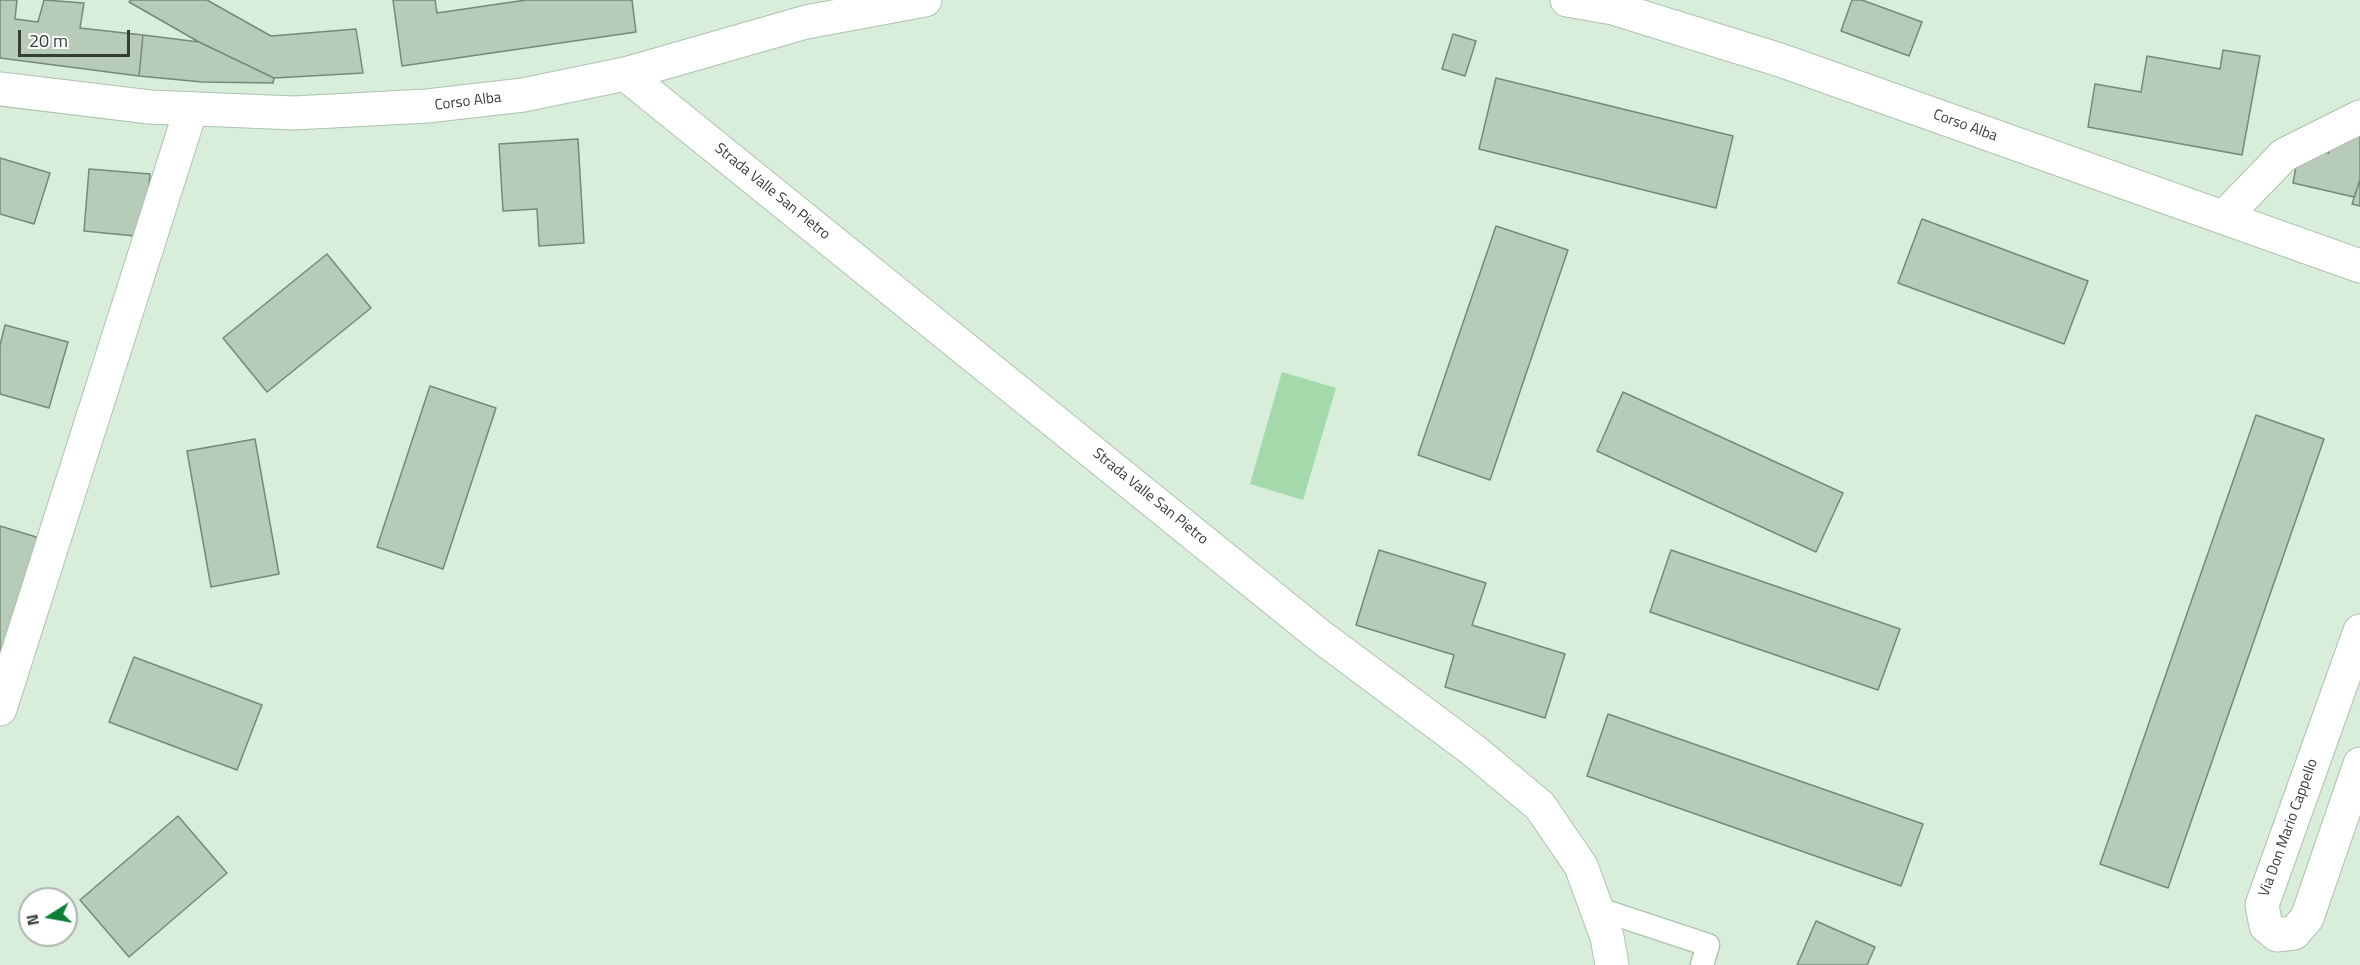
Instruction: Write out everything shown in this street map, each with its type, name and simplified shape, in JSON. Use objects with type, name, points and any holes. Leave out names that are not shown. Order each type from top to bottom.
[{"type":"street","name":"Corso Alba","points":[[0,89],[150,107],[192,109],[294,113],[427,106],[523,95],[625,74],[808,11],[925,0]]},
{"type":"street","name":"Corso Alba","points":[[1567,0],[1613,8],[1780,60],[2360,266]]},
{"type":"street","name":"Strada Valle San Pietro","points":[[625,74],[1320,636],[1473,750],[1540,806],[1581,866],[1606,937],[1612,965]]},
{"type":"street","points":[[0,709],[192,109]]},
{"type":"street","points":[[2224,217],[2284,155],[2360,117]]},
{"type":"street","name":"Via Don Mario Cappello","points":[[2360,631],[2262,905],[2266,926],[2277,934],[2294,933],[2307,918],[2360,764]]},
{"type":"lane","points":[[1596,908],[1708,945],[1702,965]]},
{"type":"green space","points":[[1282,372],[1336,388],[1303,500],[1250,484]]},
{"type":"building","points":[[0,0],[17,0],[15,19],[38,22],[44,0],[84,3],[80,28],[143,35],[139,76],[0,58]]},
{"type":"building","points":[[131,0],[207,0],[271,36],[356,29],[363,73],[274,78],[199,42],[129,2]]},
{"type":"building","points":[[393,0],[435,0],[437,13],[526,0],[632,0],[636,32],[402,66]]},
{"type":"building","points":[[1852,0],[1862,0],[1922,22],[1909,56],[1841,31]]},
{"type":"building","points":[[1453,34],[1476,41],[1465,76],[1442,69]]},
{"type":"building","points":[[143,35],[199,42],[274,78],[273,83],[202,82],[139,76]]},
{"type":"building","points":[[2223,50],[2260,56],[2242,155],[2088,127],[2095,84],[2141,92],[2147,56],[2220,69]]},
{"type":"building","points":[[1496,78],[1733,136],[1716,208],[1479,149]]},
{"type":"building","points":[[2360,133],[2360,180],[2354,197],[2293,183],[2299,150],[2329,153],[2333,136]]},
{"type":"building","points":[[578,139],[584,243],[539,246],[537,209],[503,211],[499,144]]},
{"type":"building","points":[[0,158],[50,173],[34,224],[0,214]]},
{"type":"building","points":[[89,169],[150,174],[145,237],[84,231]]},
{"type":"building","points":[[2360,180],[2360,206],[2352,204]]},
{"type":"building","points":[[1922,219],[2088,281],[2064,344],[1898,283]]},
{"type":"building","points":[[1496,226],[1568,250],[1490,480],[1418,455]]},
{"type":"building","points":[[327,254],[371,308],[267,392],[223,338]]},
{"type":"building","points":[[5,325],[68,342],[49,408],[0,394],[0,345]]},
{"type":"building","points":[[430,386],[496,408],[443,569],[377,547]]},
{"type":"building","points":[[1623,392],[1843,493],[1816,552],[1597,451]]},
{"type":"building","points":[[2256,415],[2324,439],[2168,888],[2100,864]]},
{"type":"building","points":[[255,439],[279,574],[211,587],[187,451]]},
{"type":"building","points":[[0,526],[46,540],[0,686]]},
{"type":"building","points":[[1379,550],[1486,583],[1472,625],[1565,654],[1545,718],[1445,687],[1454,655],[1356,625]]},
{"type":"building","points":[[1671,550],[1900,629],[1878,690],[1650,612]]},
{"type":"building","points":[[134,657],[262,705],[237,770],[109,722]]},
{"type":"building","points":[[1608,714],[1923,824],[1901,886],[1587,776]]},
{"type":"building","points":[[178,816],[227,873],[129,957],[80,900]]},
{"type":"building","points":[[1816,921],[1875,947],[1867,965],[1797,965]]}]
